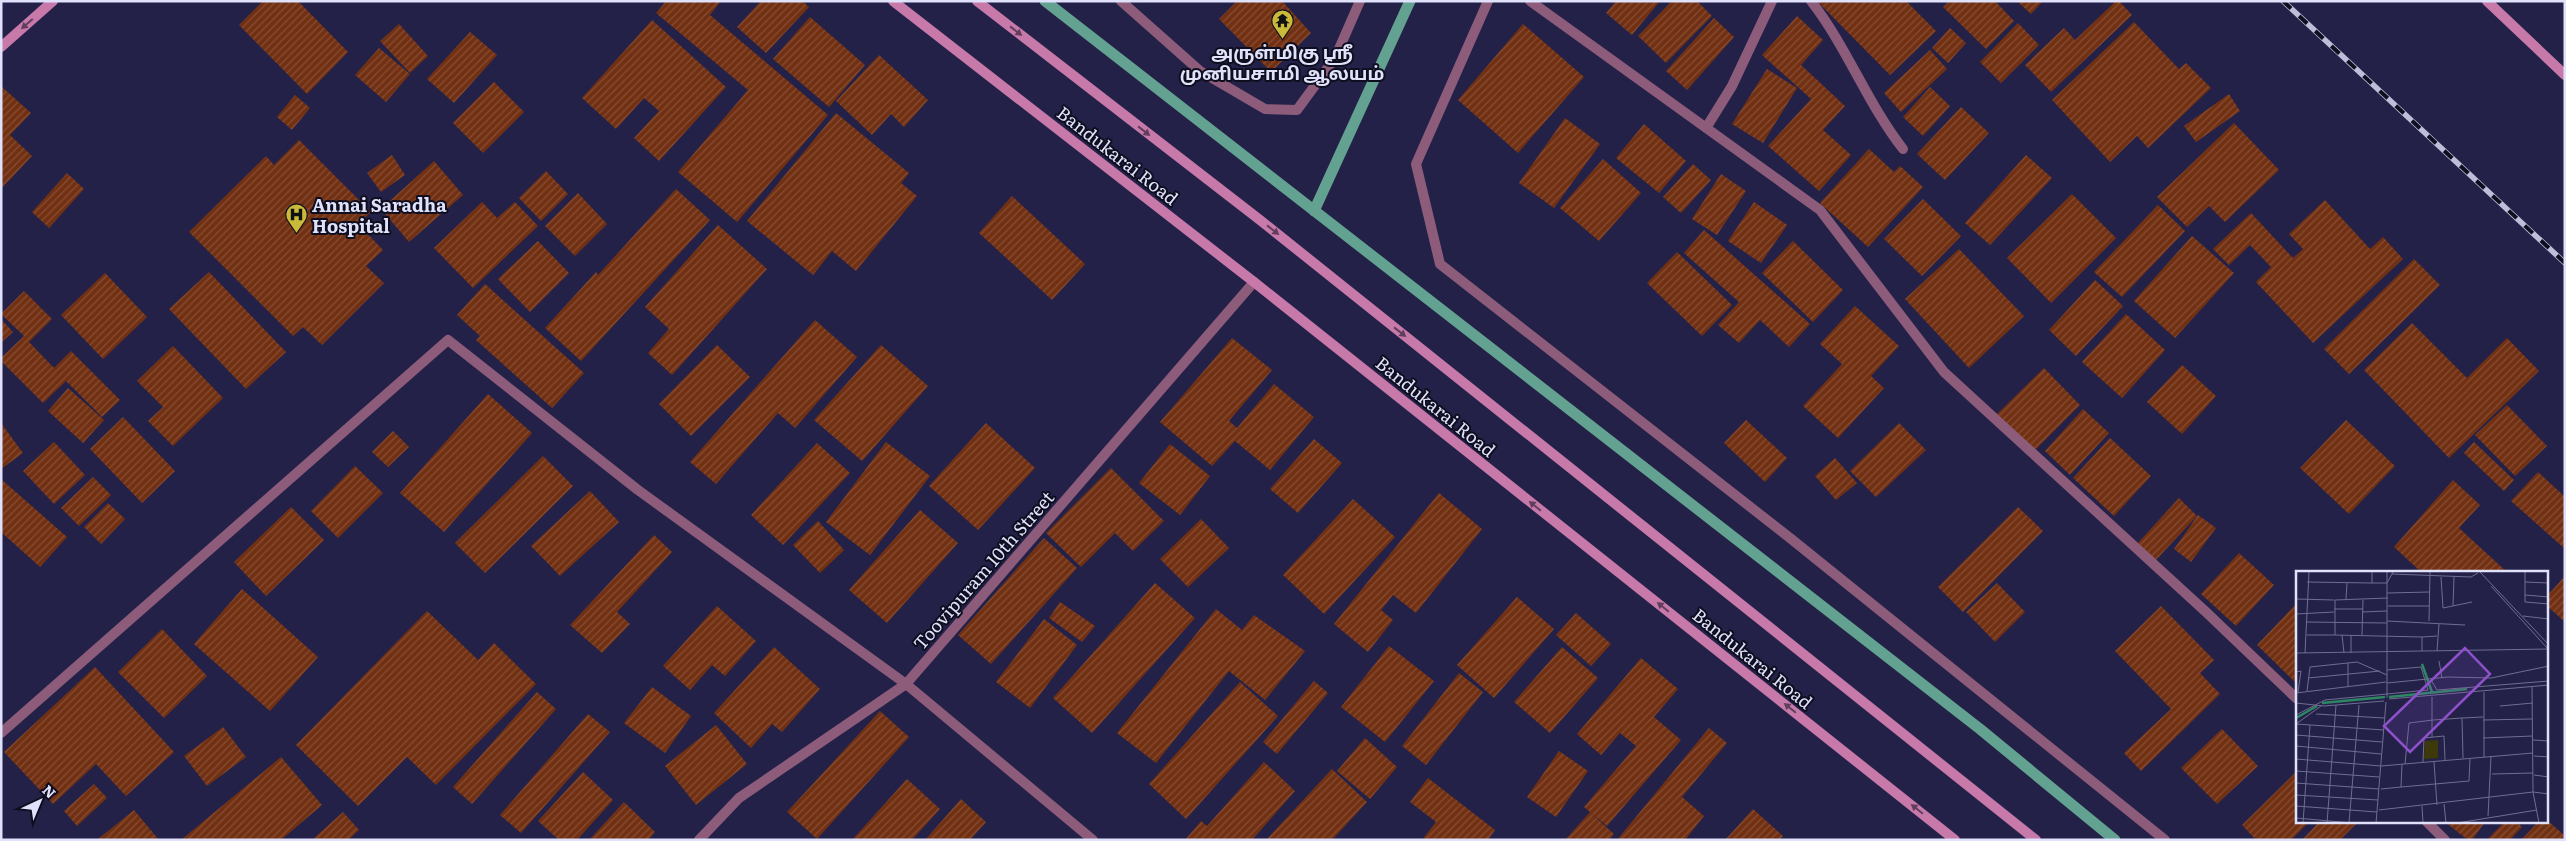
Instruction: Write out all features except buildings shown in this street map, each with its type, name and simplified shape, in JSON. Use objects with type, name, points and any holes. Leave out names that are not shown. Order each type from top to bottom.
[{"type":"main road","points":[[1,47],[53,1]]},
{"type":"main road","name":"Bandukarai Road","points":[[893,1],[1254,282],[1955,840]]},
{"type":"main road","name":"Bandukarai Road","points":[[978,1],[1260,220],[2036,840]]},
{"type":"main road","points":[[2487,1],[2565,74]]},
{"type":"street","points":[[1120,1],[1200,71],[1265,109],[1298,110],[1335,58],[1360,1]]},
{"type":"street","points":[[1488,1],[1416,164],[1440,264],[1790,538],[2165,840]]},
{"type":"street","points":[[1530,1],[1820,210],[1944,372],[2206,612],[2296,698]]},
{"type":"street","points":[[1706,128],[1732,86],[1772,1]]},
{"type":"street","points":[[1811,1],[1827,22],[1884,124],[1904,149]]},
{"type":"street","name":"Toovipuram 10th Street","points":[[700,840],[739,798],[906,684],[1254,282]]},
{"type":"street","points":[[1,733],[448,340],[638,490],[906,684],[1092,840]]},
{"type":"street","points":[[2429,824],[2445,840]]},
{"type":"waterway","points":[[1045,1],[1980,729],[2115,840]]},
{"type":"waterway","points":[[1314,211],[1410,1]]},
{"type":"railway","points":[[2283,1],[2565,263]]},
{"type":"place","name":"அருள்மிகு ஶ்ரீ முனியசாமி ஆலயம்","points":[[1282,40]]},
{"type":"place","name":"Annai Saradha Hospital","points":[[296,233]]}]
